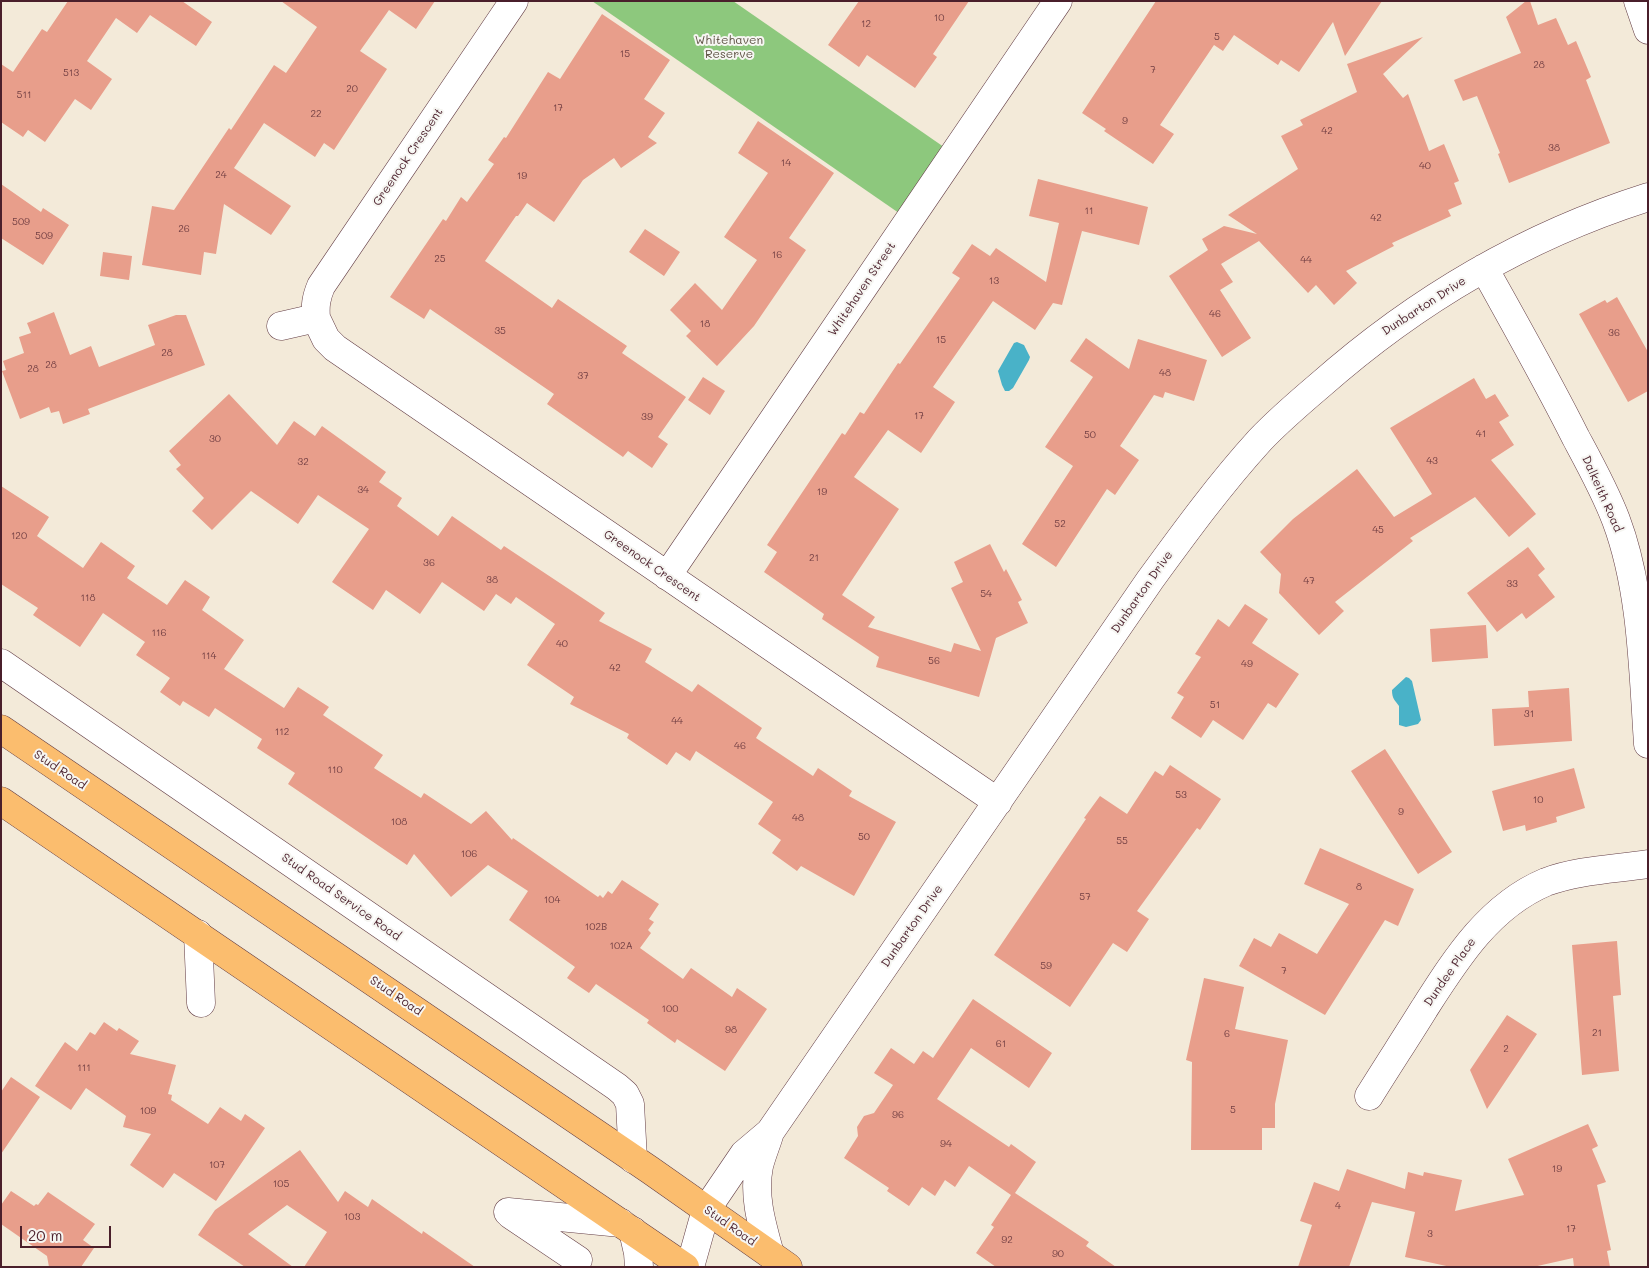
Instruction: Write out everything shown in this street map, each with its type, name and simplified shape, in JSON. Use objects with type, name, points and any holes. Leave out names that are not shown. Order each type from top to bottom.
[{"type":"main road","name":"Stud Road","points":[[1,729],[633,1158],[779,1260]]},
{"type":"main road","points":[[1,801],[685,1267]]},
{"type":"street","name":"Greenock Crescent","points":[[514,1],[321,286],[315,308],[316,318],[326,339],[335,348],[998,802]]},
{"type":"street","name":"Whitehaven Street","points":[[667,576],[1058,1]]},
{"type":"street","points":[[1638,1],[1648,30]]},
{"type":"street","name":"Dunbarton Drive","points":[[690,1267],[706,1210],[744,1154],[770,1132],[1184,532],[1261,439],[1348,360],[1392,326],[1484,268],[1549,234],[1648,197]]},
{"type":"street","name":"Dalkeith Road","points":[[1484,268],[1550,387],[1600,483],[1616,520],[1637,606],[1648,744]]},
{"type":"street","points":[[281,326],[316,318]]},
{"type":"street","name":"Stud Road Service Road","points":[[1,663],[617,1087],[625,1094],[630,1104],[633,1158]]},
{"type":"street","name":"Dundee Place","points":[[1369,1096],[1464,948],[1485,924],[1507,905],[1527,891],[1566,876],[1648,864]]},
{"type":"street","points":[[198,934],[201,1003]]},
{"type":"street","name":"Dunbarton Drive","points":[[770,1132],[757,1180],[759,1208],[779,1260]]},
{"type":"street","points":[[578,1260],[508,1212],[627,1227],[638,1253],[639,1267]]},
{"type":"green space","name":"Whitehaven Reserve","points":[[592,1],[733,1],[954,154],[909,220]]},
{"type":"water","points":[[1017,342],[1024,345],[1030,357],[1013,388],[1005,391],[998,371],[1014,343]]},
{"type":"water","points":[[1406,677],[1412,681],[1421,720],[1418,724],[1406,727],[1399,725],[1399,706],[1393,697],[1392,690]]},
{"type":"building","points":[[68,1],[182,1],[212,22],[196,46],[150,15],[137,33],[116,18],[87,61],[112,79],[91,110],[75,99],[45,142],[28,130],[23,137],[1,122],[1,64],[13,72],[42,29],[47,32]]},
{"type":"building","points":[[281,1],[435,1],[416,29],[389,10],[360,51],[387,69],[334,150],[324,143],[315,157],[264,123],[234,168],[291,206],[271,235],[224,204],[216,254],[204,252],[201,275],[142,265],[152,206],[174,210],[229,128],[231,130],[274,65],[286,73],[317,27]]},
{"type":"building","points":[[859,1],[969,1],[933,54],[937,57],[915,88],[867,55],[859,67],[828,45]]},
{"type":"building","points":[[1156,1],[1382,1],[1345,56],[1333,22],[1299,72],[1281,60],[1278,65],[1234,35],[1223,51],[1214,45],[1160,125],[1174,134],[1153,164],[1104,131],[1106,129],[1082,113]]},
{"type":"building","points":[[1526,1],[1530,1],[1538,25],[1556,18],[1568,45],[1576,41],[1591,77],[1586,80],[1610,143],[1509,183],[1498,154],[1500,153],[1477,96],[1463,101],[1454,80],[1521,53],[1506,17]]},
{"type":"building","points":[[602,14],[670,60],[644,99],[665,113],[648,137],[657,143],[621,168],[614,158],[583,180],[554,222],[527,203],[485,261],[552,308],[558,299],[627,346],[622,353],[686,397],[658,437],[668,444],[652,468],[628,451],[623,457],[547,404],[554,394],[430,309],[424,319],[390,297],[443,219],[446,221],[461,197],[467,202],[494,164],[488,160],[504,137],[506,138],[548,72],[560,79]]},
{"type":"building","points":[[1423,37],[1383,74],[1403,98],[1408,94],[1429,151],[1444,144],[1459,181],[1454,183],[1462,204],[1448,210],[1451,216],[1392,243],[1394,246],[1346,271],[1357,283],[1334,305],[1316,285],[1308,293],[1259,241],[1221,264],[1233,282],[1220,290],[1251,338],[1222,357],[1169,276],[1208,250],[1202,239],[1224,226],[1257,234],[1228,215],[1298,169],[1281,136],[1303,125],[1300,120],[1357,92],[1347,64]]},
{"type":"building","points":[[758,121],[834,173],[789,238],[806,250],[754,326],[717,366],[686,336],[691,331],[670,310],[695,283],[722,310],[757,260],[724,237],[768,173],[738,153]]},
{"type":"building","points":[[1038,179],[1148,207],[1139,245],[1082,231],[1062,305],[1053,303],[1035,330],[993,301],[933,387],[955,402],[921,453],[888,430],[854,477],[899,509],[842,595],[875,617],[868,627],[951,652],[954,643],[981,651],[951,588],[963,582],[954,562],[990,544],[1004,572],[1006,569],[1022,600],[1018,602],[1028,623],[996,638],[979,697],[876,667],[879,657],[822,619],[824,614],[764,572],[777,552],[767,545],[842,433],[845,435],[860,412],[864,414],[898,363],[900,364],[960,278],[952,273],[972,244],[990,256],[996,248],[1046,282],[1059,223],[1029,216]]},
{"type":"building","points":[[1,184],[41,212],[43,208],[69,225],[43,265],[1,238]]},
{"type":"building","points":[[645,229],[680,252],[664,276],[629,252]]},
{"type":"building","points":[[103,252],[132,256],[129,280],[100,276]]},
{"type":"building","points":[[1617,297],[1648,352],[1648,391],[1628,402],[1579,314],[1605,300],[1607,303]]},
{"type":"building","points":[[54,312],[70,355],[91,346],[99,367],[155,345],[148,325],[176,315],[186,315],[205,365],[88,409],[90,414],[63,424],[59,411],[51,413],[49,407],[20,419],[2,371],[6,370],[3,361],[24,353],[19,337],[31,333],[27,323]]},
{"type":"building","points":[[1086,338],[1129,369],[1138,339],[1207,360],[1194,401],[1165,392],[1163,398],[1154,395],[1120,446],[1139,460],[1115,495],[1107,489],[1056,567],[1022,544],[1073,466],[1045,447],[1093,377],[1070,361]]},
{"type":"building","points":[[703,377],[725,391],[710,415],[688,400]]},
{"type":"building","points":[[1474,378],[1486,399],[1495,394],[1509,416],[1499,422],[1514,445],[1491,460],[1536,514],[1509,537],[1475,497],[1410,538],[1413,541],[1335,602],[1344,611],[1319,635],[1279,593],[1281,574],[1260,552],[1293,519],[1357,469],[1394,517],[1432,494],[1390,428]]},
{"type":"building","points":[[229,394],[277,445],[294,421],[315,436],[322,426],[386,472],[379,482],[402,498],[397,506],[438,536],[452,516],[501,550],[504,546],[605,613],[599,621],[652,649],[645,662],[692,692],[698,684],[762,728],[756,738],[813,776],[818,768],[852,791],[849,796],[896,822],[854,896],[801,866],[797,871],[772,853],[781,840],[758,824],[773,802],[696,751],[690,761],[676,752],[667,765],[627,738],[629,734],[570,704],[574,697],[527,665],[555,624],[516,597],[511,604],[496,594],[484,611],[442,582],[420,614],[386,590],[373,610],[332,582],[369,529],[318,495],[298,524],[251,491],[212,530],[192,511],[204,498],[176,469],[181,465],[169,451]]},
{"type":"building","points":[[1,486],[49,517],[37,536],[83,568],[101,542],[135,566],[127,578],[167,605],[185,580],[210,597],[202,610],[244,640],[224,669],[284,708],[298,687],[329,707],[323,715],[383,755],[374,768],[421,798],[424,793],[471,824],[486,811],[512,840],[513,838],[598,897],[600,895],[603,898],[608,891],[612,894],[622,880],[659,904],[649,919],[654,922],[648,930],[651,933],[640,948],[683,979],[691,968],[732,997],[737,988],[767,1009],[725,1071],[677,1039],[675,1043],[647,1023],[649,1020],[596,984],[589,993],[567,978],[575,967],[509,920],[528,891],[488,865],[451,897],[414,854],[407,865],[288,784],[295,773],[257,748],[262,739],[215,708],[209,717],[183,701],[180,706],[160,692],[170,678],[136,655],[145,642],[103,613],[80,647],[33,615],[38,608],[1,584]]},
{"type":"building","points":[[1528,547],[1545,569],[1538,575],[1555,597],[1526,619],[1522,613],[1497,632],[1467,593]]},
{"type":"building","points":[[1245,604],[1268,619],[1252,643],[1299,674],[1276,708],[1268,703],[1243,740],[1213,720],[1201,738],[1171,718],[1184,697],[1177,693],[1201,657],[1195,654],[1218,619],[1229,627]]},
{"type":"building","points":[[1486,625],[1488,658],[1432,662],[1430,629]]},
{"type":"building","points":[[1569,688],[1572,741],[1494,746],[1492,709],[1529,707],[1528,691]]},
{"type":"building","points":[[1385,749],[1452,852],[1418,874],[1351,771]]},
{"type":"building","points":[[1170,765],[1221,799],[1200,830],[1197,828],[1137,911],[1149,919],[1127,952],[1113,943],[1070,1007],[994,955],[1100,796],[1127,814],[1155,771],[1163,776]]},
{"type":"building","points":[[1574,768],[1585,808],[1556,817],[1557,822],[1526,831],[1525,825],[1503,831],[1492,791]]},
{"type":"building","points":[[1320,848],[1414,889],[1398,926],[1385,920],[1325,1015],[1239,966],[1254,938],[1271,947],[1279,933],[1317,954],[1349,904],[1304,884]]},
{"type":"building","points":[[1617,941],[1621,995],[1613,996],[1619,1071],[1582,1075],[1572,945]]},
{"type":"building","points":[[1204,978],[1244,987],[1235,1029],[1288,1040],[1275,1104],[1275,1128],[1262,1128],[1262,1150],[1191,1150],[1192,1062],[1186,1060]]},
{"type":"building","points":[[973,999],[1052,1053],[1029,1088],[971,1048],[937,1099],[1009,1147],[1011,1144],[1036,1162],[1015,1193],[1089,1242],[1086,1246],[1116,1267],[996,1267],[976,1253],[994,1227],[991,1225],[1011,1195],[969,1166],[955,1187],[945,1180],[935,1196],[922,1187],[909,1206],[887,1191],[889,1188],[844,1158],[858,1136],[857,1127],[864,1116],[874,1113],[893,1085],[874,1073],[891,1048],[914,1064],[923,1051],[933,1058]]},
{"type":"building","points":[[1507,1015],[1537,1034],[1487,1109],[1470,1070]]},
{"type":"building","points":[[104,1022],[117,1031],[119,1028],[139,1041],[130,1054],[176,1065],[168,1094],[172,1095],[171,1100],[208,1124],[220,1107],[241,1121],[245,1114],[265,1128],[216,1201],[174,1173],[163,1188],[130,1165],[151,1134],[123,1127],[126,1116],[86,1088],[71,1110],[35,1086],[65,1042],[77,1051],[90,1032],[95,1035]]},
{"type":"building","points":[[11,1077],[40,1097],[1,1154],[1,1092]]},
{"type":"building","points":[[1588,1124],[1598,1146],[1592,1149],[1606,1182],[1597,1185],[1611,1250],[1607,1251],[1610,1267],[1574,1267],[1573,1258],[1533,1267],[1451,1267],[1405,1257],[1415,1212],[1372,1202],[1349,1267],[1298,1267],[1312,1225],[1300,1221],[1314,1182],[1339,1191],[1347,1169],[1405,1189],[1408,1172],[1423,1176],[1424,1172],[1462,1180],[1455,1211],[1524,1195],[1508,1159]]},
{"type":"building","points":[[300,1150],[338,1202],[345,1191],[368,1207],[372,1199],[422,1234],[423,1231],[475,1267],[304,1267],[327,1232],[287,1205],[248,1234],[293,1267],[245,1267],[198,1235],[215,1210]]},
{"type":"building","points":[[11,1191],[34,1206],[38,1205],[48,1192],[95,1224],[83,1240],[94,1248],[81,1267],[49,1267],[47,1256],[1,1224],[1,1205]]}]
